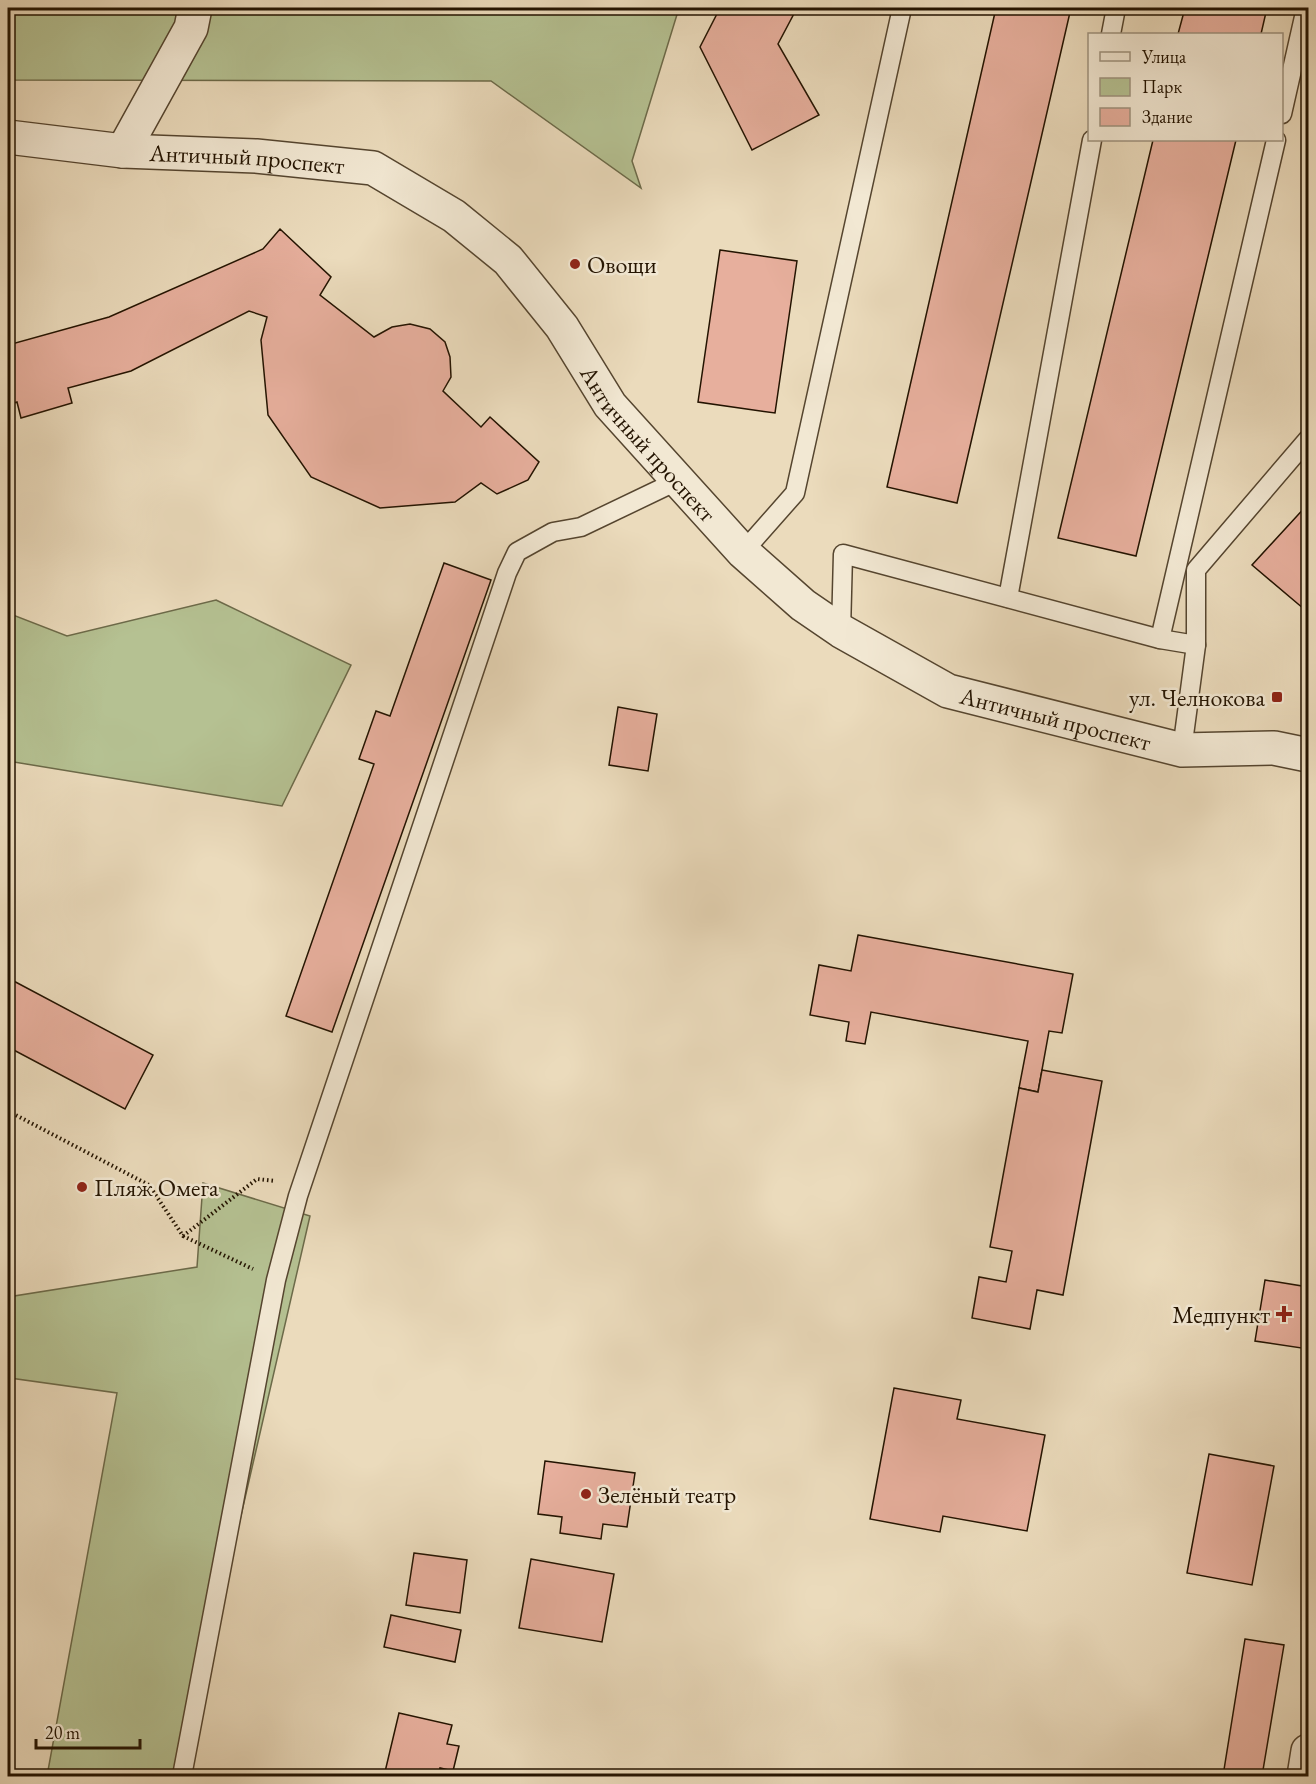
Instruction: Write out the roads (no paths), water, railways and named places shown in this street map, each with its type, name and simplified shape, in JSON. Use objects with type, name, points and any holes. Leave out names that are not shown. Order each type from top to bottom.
[{"type":"street","points":[[123,151],[191,28],[195,8]]},
{"type":"street","name":"Античный проспект","points":[[8,137],[123,151],[256,156],[373,168],[454,216],[508,260],[562,327],[610,405],[743,552],[803,605],[841,630],[948,691],[1182,750],[1275,748],[1308,755]]},
{"type":"street","points":[[1304,1776],[1308,1751]]},
{"type":"lane","points":[[743,552],[795,493],[902,8]]},
{"type":"lane","points":[[1111,33],[1116,8]]},
{"type":"lane","points":[[1283,106],[1306,8]]},
{"type":"lane","points":[[1008,598],[1092,141]]},
{"type":"lane","points":[[1160,639],[1276,141]]},
{"type":"lane","points":[[1182,750],[1196,645],[1196,570],[1308,439]]},
{"type":"lane","points":[[182,1776],[276,1280],[303,1183],[507,573],[517,552],[553,532],[581,527],[679,480]]},
{"type":"lane","points":[[841,630],[843,554],[1160,639],[1196,645]]},
{"type":"place","name":"Овощи","points":[[575,264]]},
{"type":"place","name":"ул. Челнокова","points":[[1277,697]]},
{"type":"place","name":"Пляж Омега","points":[[82,1187]]},
{"type":"place","name":"Медпункт","points":[[1284,1314]]},
{"type":"place","name":"Зелёный театр","points":[[586,1494]]}]
